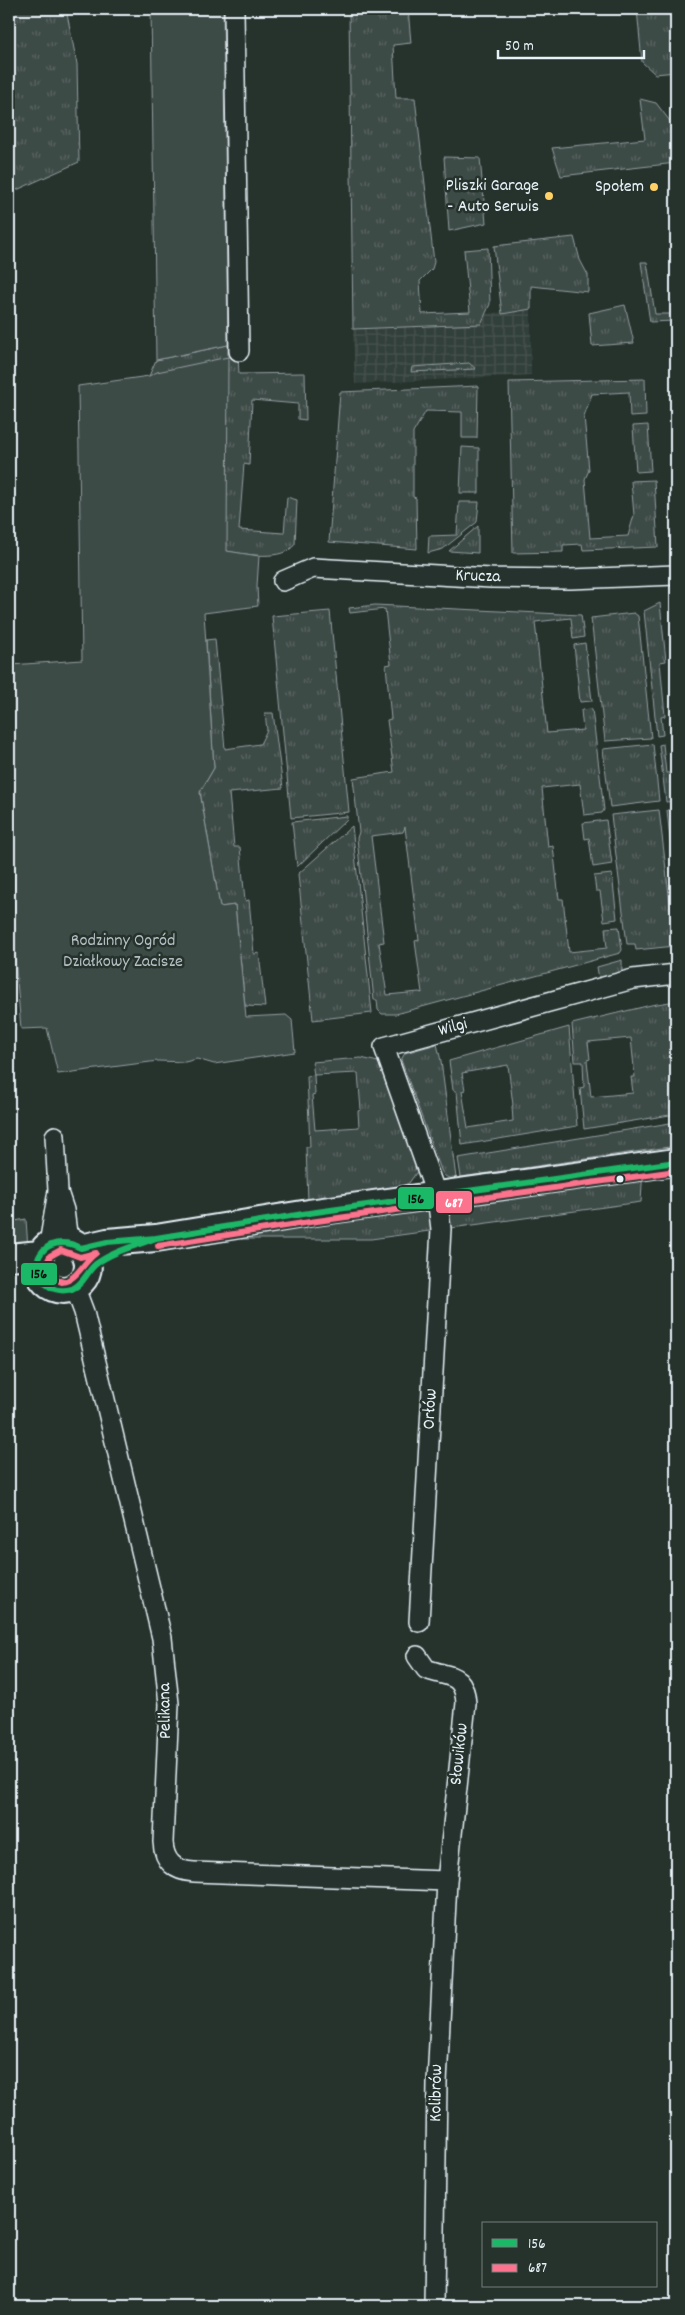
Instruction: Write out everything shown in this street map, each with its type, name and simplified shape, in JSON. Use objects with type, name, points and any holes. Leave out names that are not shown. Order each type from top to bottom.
[{"type":"street","points":[[234,9],[238,351]]},
{"type":"street","name":"Krucza","points":[[283,581],[313,568],[491,578],[570,579],[676,575]]},
{"type":"street","name":"Wilgi","points":[[436,1197],[384,1047],[633,979],[676,974]]},
{"type":"street","name":"Pelikana","points":[[56,1136],[58,1191],[64,1210],[63,1260],[84,1312],[162,1638],[169,1704],[163,1852],[168,1860],[182,1871],[447,1881]]},
{"type":"street","points":[[9,1273],[63,1260],[107,1242],[156,1238],[309,1214],[676,1162]]},
{"type":"street","name":"Orłów","points":[[419,1622],[441,1230],[436,1197]]},
{"type":"street","points":[[9,1257],[63,1260]]},
{"type":"street","name":"Słowików","points":[[417,1656],[426,1669],[454,1676],[465,1692],[466,1703],[447,1881]]},
{"type":"street","name":"Kolibrów","points":[[434,2306],[437,2083],[447,1881]]},
{"type":"shaded area","points":[[531,309],[531,375],[355,384],[353,329],[481,324],[485,314]]},
{"type":"green space","points":[[9,9],[66,9],[77,64],[79,162],[10,193],[12,291],[9,291]]},
{"type":"green space","points":[[151,9],[223,9],[228,345],[156,360]]},
{"type":"green space","points":[[349,9],[408,9],[411,43],[393,45],[396,98],[415,98],[434,262],[432,269],[420,281],[422,314],[470,312],[464,250],[488,248],[490,304],[481,324],[353,329]]},
{"type":"green space","points":[[637,9],[676,9],[676,72],[655,74],[642,62]]},
{"type":"green space","points":[[640,99],[656,103],[676,129],[676,163],[561,176],[552,148],[645,139]]},
{"type":"green space","points":[[444,157],[480,158],[486,223],[449,231]]},
{"type":"green space","points":[[574,237],[580,260],[588,275],[588,292],[531,286],[531,309],[502,314],[494,246]]},
{"type":"green space","points":[[641,262],[647,262],[655,314],[676,314],[675,321],[650,322]]},
{"type":"green space","points":[[625,305],[634,343],[592,346],[589,313]]},
{"type":"green space","points":[[228,345],[228,357],[238,357],[239,374],[305,373],[306,420],[298,419],[298,404],[252,400],[249,465],[244,464],[239,530],[284,533],[287,497],[297,500],[295,544],[289,550],[282,553],[263,555],[226,551],[149,376],[156,360]]},
{"type":"green space","name":"Rodzinny Ogród Działkowy Zacisze","points":[[228,357],[227,551],[259,556],[258,606],[204,613],[214,768],[200,792],[220,907],[235,905],[246,1017],[286,1015],[292,1020],[295,1052],[214,1064],[197,1059],[185,1062],[158,1061],[58,1074],[47,1028],[21,1029],[15,957],[11,665],[82,660],[78,386],[149,376],[157,372]]},
{"type":"green space","points":[[469,363],[476,369],[411,372],[412,367]]},
{"type":"green space","points":[[645,379],[646,416],[630,417],[629,392],[592,394],[584,416],[589,470],[585,479],[590,538],[628,536],[634,515],[631,481],[654,480],[658,547],[583,550],[582,544],[563,545],[563,552],[513,553],[509,382]]},
{"type":"green space","points":[[478,386],[477,438],[462,438],[462,412],[426,411],[413,433],[413,497],[416,498],[417,549],[329,542],[340,392]]},
{"type":"green space","points":[[648,425],[651,471],[636,472],[633,426]]},
{"type":"green space","points":[[462,447],[479,448],[479,493],[460,493]]},
{"type":"green space","points":[[459,502],[479,502],[477,522],[443,549],[428,553],[429,536],[457,535]]},
{"type":"green space","points":[[478,526],[478,553],[449,551]]},
{"type":"green space","points":[[660,603],[666,661],[660,662],[665,716],[661,717],[663,735],[657,736],[644,611]]},
{"type":"green space","points":[[375,605],[581,615],[584,637],[573,639],[571,618],[535,622],[547,733],[583,730],[581,710],[592,709],[604,810],[602,813],[584,815],[580,784],[542,788],[548,847],[553,846],[559,899],[563,899],[569,952],[607,948],[605,928],[619,927],[622,950],[620,953],[396,1014],[382,1014],[378,1010],[377,1000],[374,1000],[357,838],[359,832],[353,778],[394,772],[387,720],[391,719],[386,665],[391,664],[385,609],[350,613],[349,608]],"holes":[[[405,827],[419,940],[415,941],[422,993],[387,995],[379,943],[384,942],[371,836],[403,832]]]},
{"type":"green space","points":[[330,611],[349,812],[291,818],[272,616]]},
{"type":"green space","points":[[634,613],[638,616],[651,738],[605,741],[591,618]]},
{"type":"green space","points":[[215,639],[225,749],[260,744],[267,730],[265,713],[273,713],[283,788],[229,793],[234,847],[240,847],[245,901],[249,900],[254,954],[259,953],[265,1007],[245,1006],[235,905],[220,907],[200,792],[214,768],[206,640]]},
{"type":"green space","points":[[585,643],[592,701],[580,702],[574,645]]},
{"type":"green space","points":[[653,744],[659,801],[610,807],[603,749]]},
{"type":"green space","points":[[663,744],[666,773],[676,773],[676,801],[666,802],[659,745]]},
{"type":"green space","points":[[659,810],[675,946],[636,950],[635,944],[627,944],[611,815]]},
{"type":"green space","points":[[667,810],[676,810],[676,830],[674,830],[676,898]]},
{"type":"green space","points":[[347,816],[347,819],[297,867],[292,822]]},
{"type":"green space","points":[[606,820],[612,864],[593,867],[589,838],[585,839],[583,823]]},
{"type":"green space","points":[[352,826],[372,1013],[313,1020],[298,874]]},
{"type":"green space","points":[[612,874],[617,919],[604,921],[600,891],[596,891],[594,876]]},
{"type":"green space","points":[[622,960],[622,973],[599,979],[597,967]]},
{"type":"green space","points":[[676,1001],[676,1114],[584,1129],[580,1088],[584,1087],[583,1062],[575,1062],[572,1024]],"holes":[[[631,1038],[635,1077],[631,1077],[633,1093],[591,1097],[587,1060],[590,1059],[588,1042]]]},
{"type":"green space","points":[[569,1027],[577,1126],[462,1145],[457,1092],[453,1090],[449,1061]],"holes":[[[508,1065],[513,1121],[468,1128],[462,1091],[465,1090],[462,1073]]]},
{"type":"green space","points":[[437,1044],[441,1061],[456,1178],[447,1177],[441,1170],[401,1060],[405,1053]]},
{"type":"green space","points":[[361,1058],[378,1062],[420,1172],[416,1173],[409,1183],[397,1188],[308,1201],[306,1147],[310,1147],[307,1076],[314,1075],[312,1062]],"holes":[[[358,1073],[361,1110],[358,1111],[359,1127],[315,1130],[312,1095],[315,1094],[314,1075]]]},
{"type":"green space","points":[[676,1122],[676,1146],[461,1177],[458,1158]]},
{"type":"green space","points":[[643,1167],[641,1202],[371,1239],[241,1239],[236,1225]]},
{"type":"green space","points":[[26,1219],[28,1249],[9,1250],[9,1222]]},
{"type":"transit line","name":"156","points":[[156,1238],[309,1213],[676,1162]]},
{"type":"transit line","name":"687","points":[[158,1246],[310,1222],[676,1171]]},
{"type":"transit line","name":"156","points":[[156,1238],[103,1259],[93,1267],[80,1284],[72,1289],[61,1290],[50,1287],[41,1279],[37,1271],[37,1262],[41,1254],[47,1247],[56,1244],[68,1243],[81,1248],[107,1242],[156,1238]]},
{"type":"transit line","name":"687","points":[[61,1250],[80,1257],[96,1253],[72,1278],[62,1282],[52,1277],[46,1265],[50,1256],[61,1250]]},
{"type":"place","name":"Społem","points":[[654,187]]},
{"type":"place","name":"Pliszki Garage - Auto Serwis","points":[[549,196]]}]
